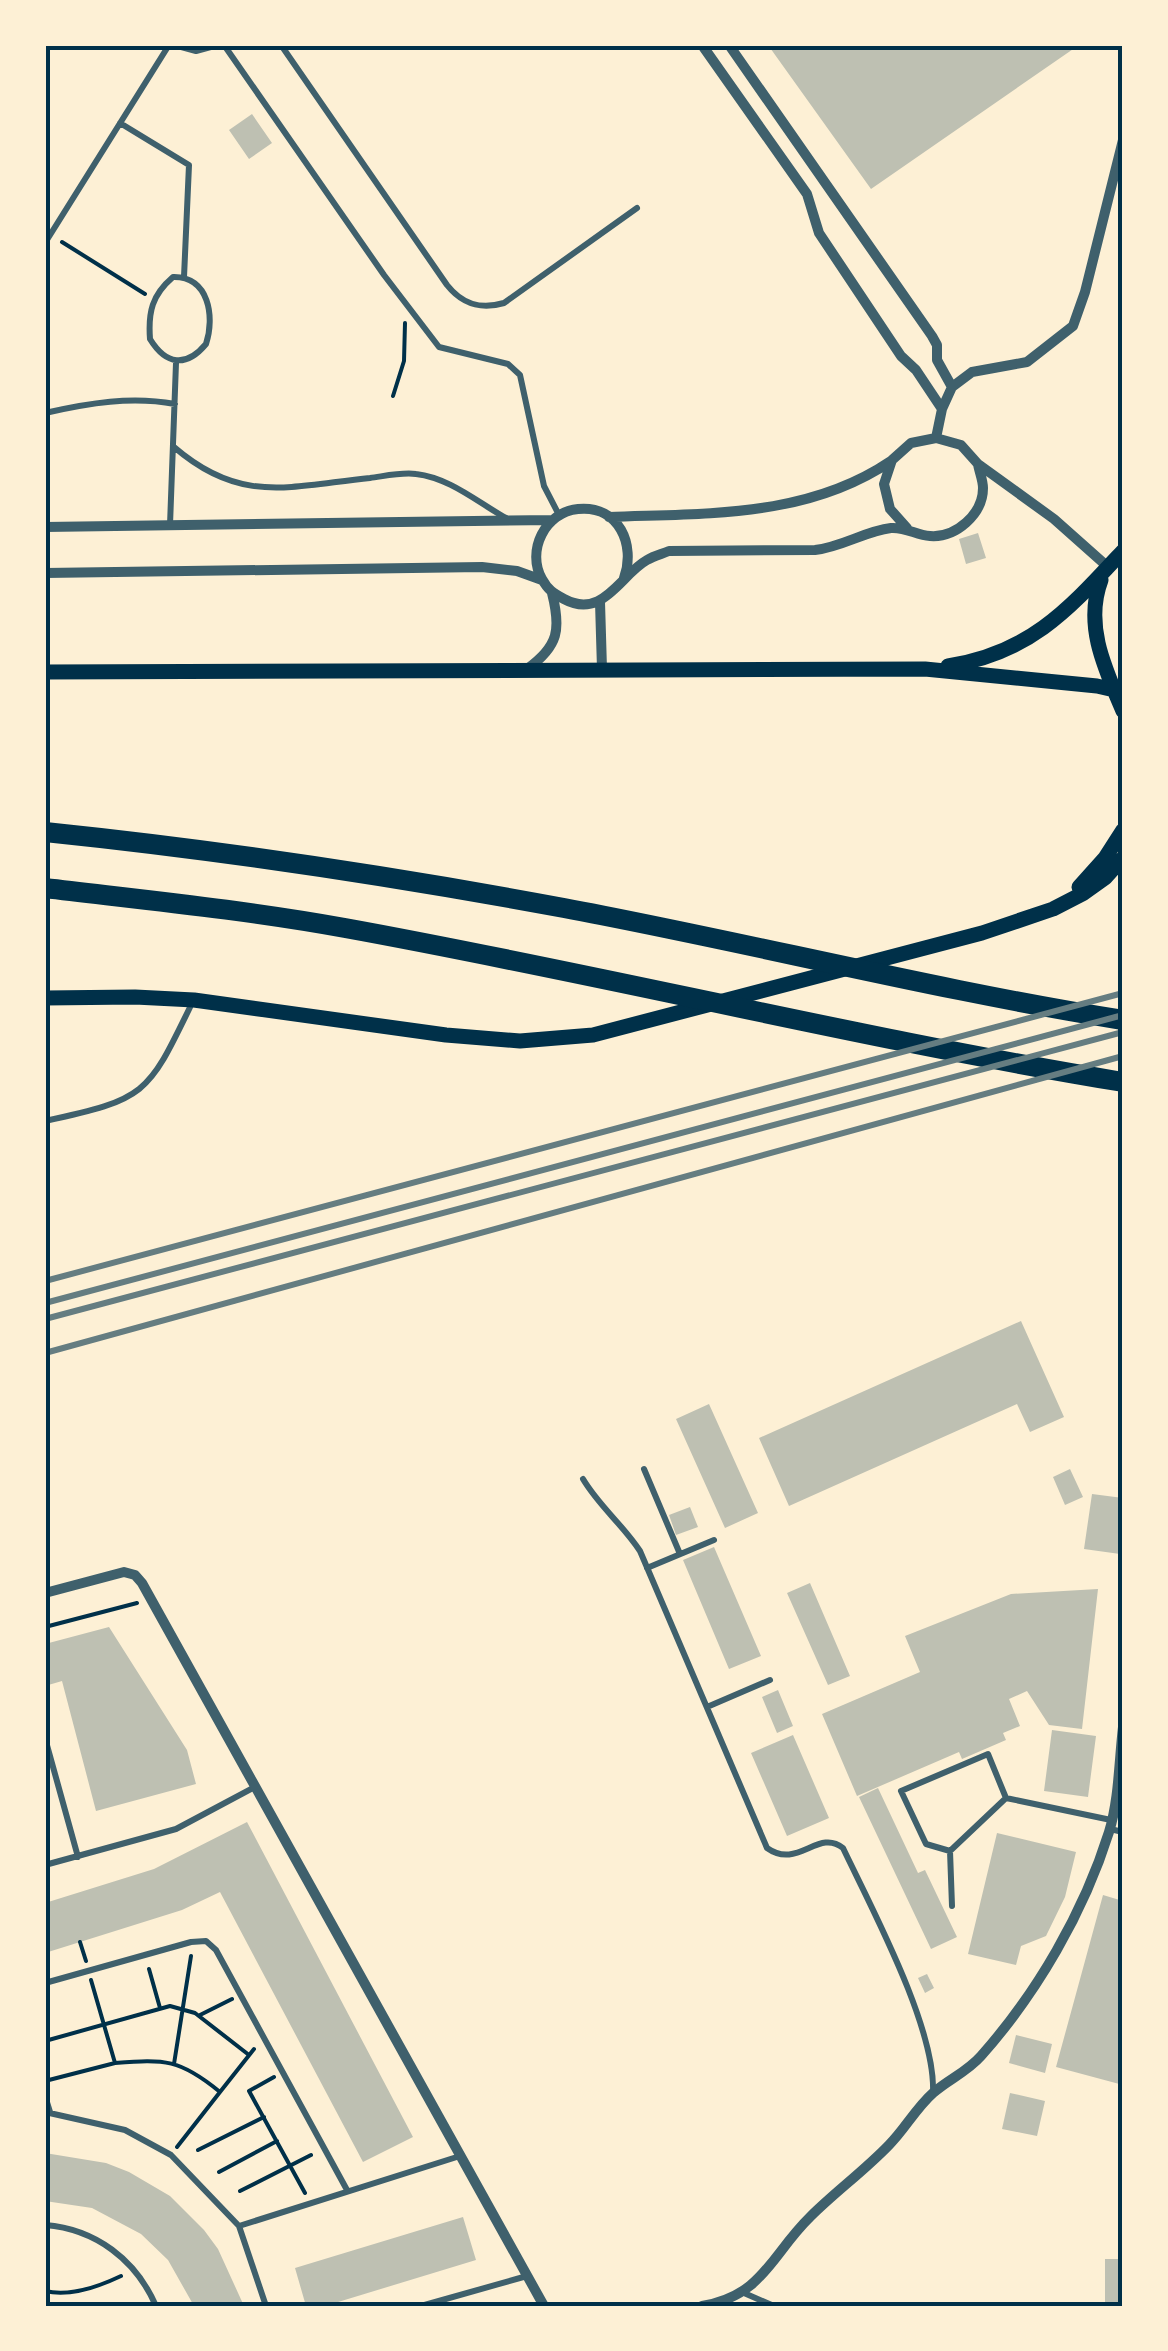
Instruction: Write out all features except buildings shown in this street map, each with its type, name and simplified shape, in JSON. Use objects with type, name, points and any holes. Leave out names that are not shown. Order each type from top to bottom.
[{"type":"highway","points":[[45,832],[351,871],[566,908],[1008,1002],[1123,1020]]},
{"type":"highway","points":[[45,888],[340,927],[987,1059],[1123,1082]]},
{"type":"main road","points":[[924,669],[974,661],[1036,635],[1072,607],[1123,551]]},
{"type":"main road","points":[[1108,568],[1095,597],[1093,613],[1098,645],[1120,688],[1123,711]]},
{"type":"main road","points":[[45,672],[924,669],[1120,688]]},
{"type":"main road","points":[[1053,909],[1088,879],[1123,830]]},
{"type":"main road","points":[[45,998],[135,996],[194,1000],[446,1035],[520,1041],[594,1035],[982,933],[1053,909],[1105,878],[1123,858]]},
{"type":"street","points":[[702,45],[807,194],[819,233],[901,356],[916,370],[942,408]]},
{"type":"street","points":[[729,45],[932,336],[937,360],[952,387]]},
{"type":"street","points":[[936,438],[942,408],[952,387],[972,372],[1027,362],[1073,326],[1123,140]]},
{"type":"street","points":[[45,527],[511,521],[556,518],[578,509],[609,517],[777,507],[815,499],[874,472],[911,443],[936,438],[961,446],[978,464],[1054,519],[1108,568]]},
{"type":"street","points":[[892,460],[884,484],[890,510],[907,528]]},
{"type":"street","points":[[624,578],[648,559],[669,551],[830,548],[875,532],[907,528],[931,536],[956,531],[975,514],[983,490],[978,464]]},
{"type":"street","points":[[552,593],[573,604],[600,602],[622,585],[631,560],[625,533],[609,517]]},
{"type":"street","points":[[526,670],[554,643],[558,618],[552,593],[536,568],[537,541],[556,518]]},
{"type":"street","points":[[45,573],[482,567],[517,571],[542,580]]},
{"type":"street","points":[[600,602],[602,670]]},
{"type":"street","points":[[45,1593],[124,1572],[134,1575],[151,1599],[544,2306]]},
{"type":"street","points":[[702,2306],[744,2293],[763,2276],[807,2220],[889,2145],[933,2093],[975,2062],[1036,1982],[1076,1914],[1110,1825],[1123,1727]]},
{"type":"lane","points":[[45,244],[172,45],[196,51],[221,45],[439,347],[508,364],[520,375],[544,486],[556,518]]},
{"type":"lane","points":[[281,45],[447,285],[466,303],[504,303],[636,208]]},
{"type":"lane","points":[[120,123],[189,165],[184,277]]},
{"type":"lane","points":[[184,277],[206,296],[211,320],[206,344],[198,354],[186,362],[176,362],[156,349],[150,339],[150,308],[173,278],[184,277]]},
{"type":"lane","points":[[170,526],[176,362]]},
{"type":"lane","points":[[45,413],[101,402],[148,399],[175,404]]},
{"type":"lane","points":[[174,446],[220,479],[268,490],[415,474],[445,481],[511,521]]},
{"type":"lane","points":[[45,1120],[120,1102],[140,1090],[165,1060],[194,1000]]},
{"type":"lane","points":[[644,1468],[680,1554]]},
{"type":"lane","points":[[583,1479],[603,1509],[629,1534],[648,1568],[766,1848],[777,1856],[790,1857],[827,1842],[843,1848],[906,1984],[934,2074],[933,2093]]},
{"type":"lane","points":[[648,1568],[714,1540]]},
{"type":"lane","points":[[706,1707],[770,1680]]},
{"type":"lane","points":[[45,1738],[78,1856]]},
{"type":"lane","points":[[950,1850],[926,1844],[901,1791],[988,1754],[1006,1798]]},
{"type":"lane","points":[[45,1865],[176,1829],[256,1787]]},
{"type":"lane","points":[[1006,1798],[1110,1825],[1123,1832]]},
{"type":"lane","points":[[952,1906],[950,1850],[1006,1798]]},
{"type":"lane","points":[[45,1983],[206,1941],[216,1950],[348,2190]]},
{"type":"lane","points":[[45,2096],[48,2112],[125,2130],[171,2155],[239,2226],[266,2306]]},
{"type":"lane","points":[[239,2226],[461,2156]]},
{"type":"lane","points":[[45,2225],[84,2233],[109,2246],[134,2269],[156,2306]]},
{"type":"lane","points":[[421,2306],[528,2276]]},
{"type":"lane","points":[[744,2293],[774,2306]]},
{"type":"path","points":[[62,242],[154,299]]},
{"type":"path","points":[[393,396],[404,361],[405,304]]},
{"type":"path","points":[[45,1627],[151,1599]]},
{"type":"path","points":[[80,1942],[115,2063]]},
{"type":"path","points":[[174,2064],[193,1942]]},
{"type":"path","points":[[145,1955],[160,2009]]},
{"type":"path","points":[[198,2016],[240,1995]]},
{"type":"path","points":[[45,2041],[160,2009],[183,2007],[249,2055]]},
{"type":"path","points":[[171,2155],[264,2037]]},
{"type":"path","points":[[45,2081],[115,2063],[161,2059],[220,2092]]},
{"type":"path","points":[[282,2072],[249,2090],[310,2202]]},
{"type":"path","points":[[198,2150],[264,2117]]},
{"type":"path","points":[[219,2172],[277,2141]]},
{"type":"path","points":[[240,2191],[324,2148]]},
{"type":"path","points":[[45,2290],[59,2294],[78,2290],[109,2282],[134,2269]]},
{"type":"railway","points":[[45,1281],[1123,993]]},
{"type":"railway","points":[[45,1303],[1123,1015]]},
{"type":"railway","points":[[45,1319],[1123,1032]]},
{"type":"railway","points":[[45,1353],[1123,1056]]}]
